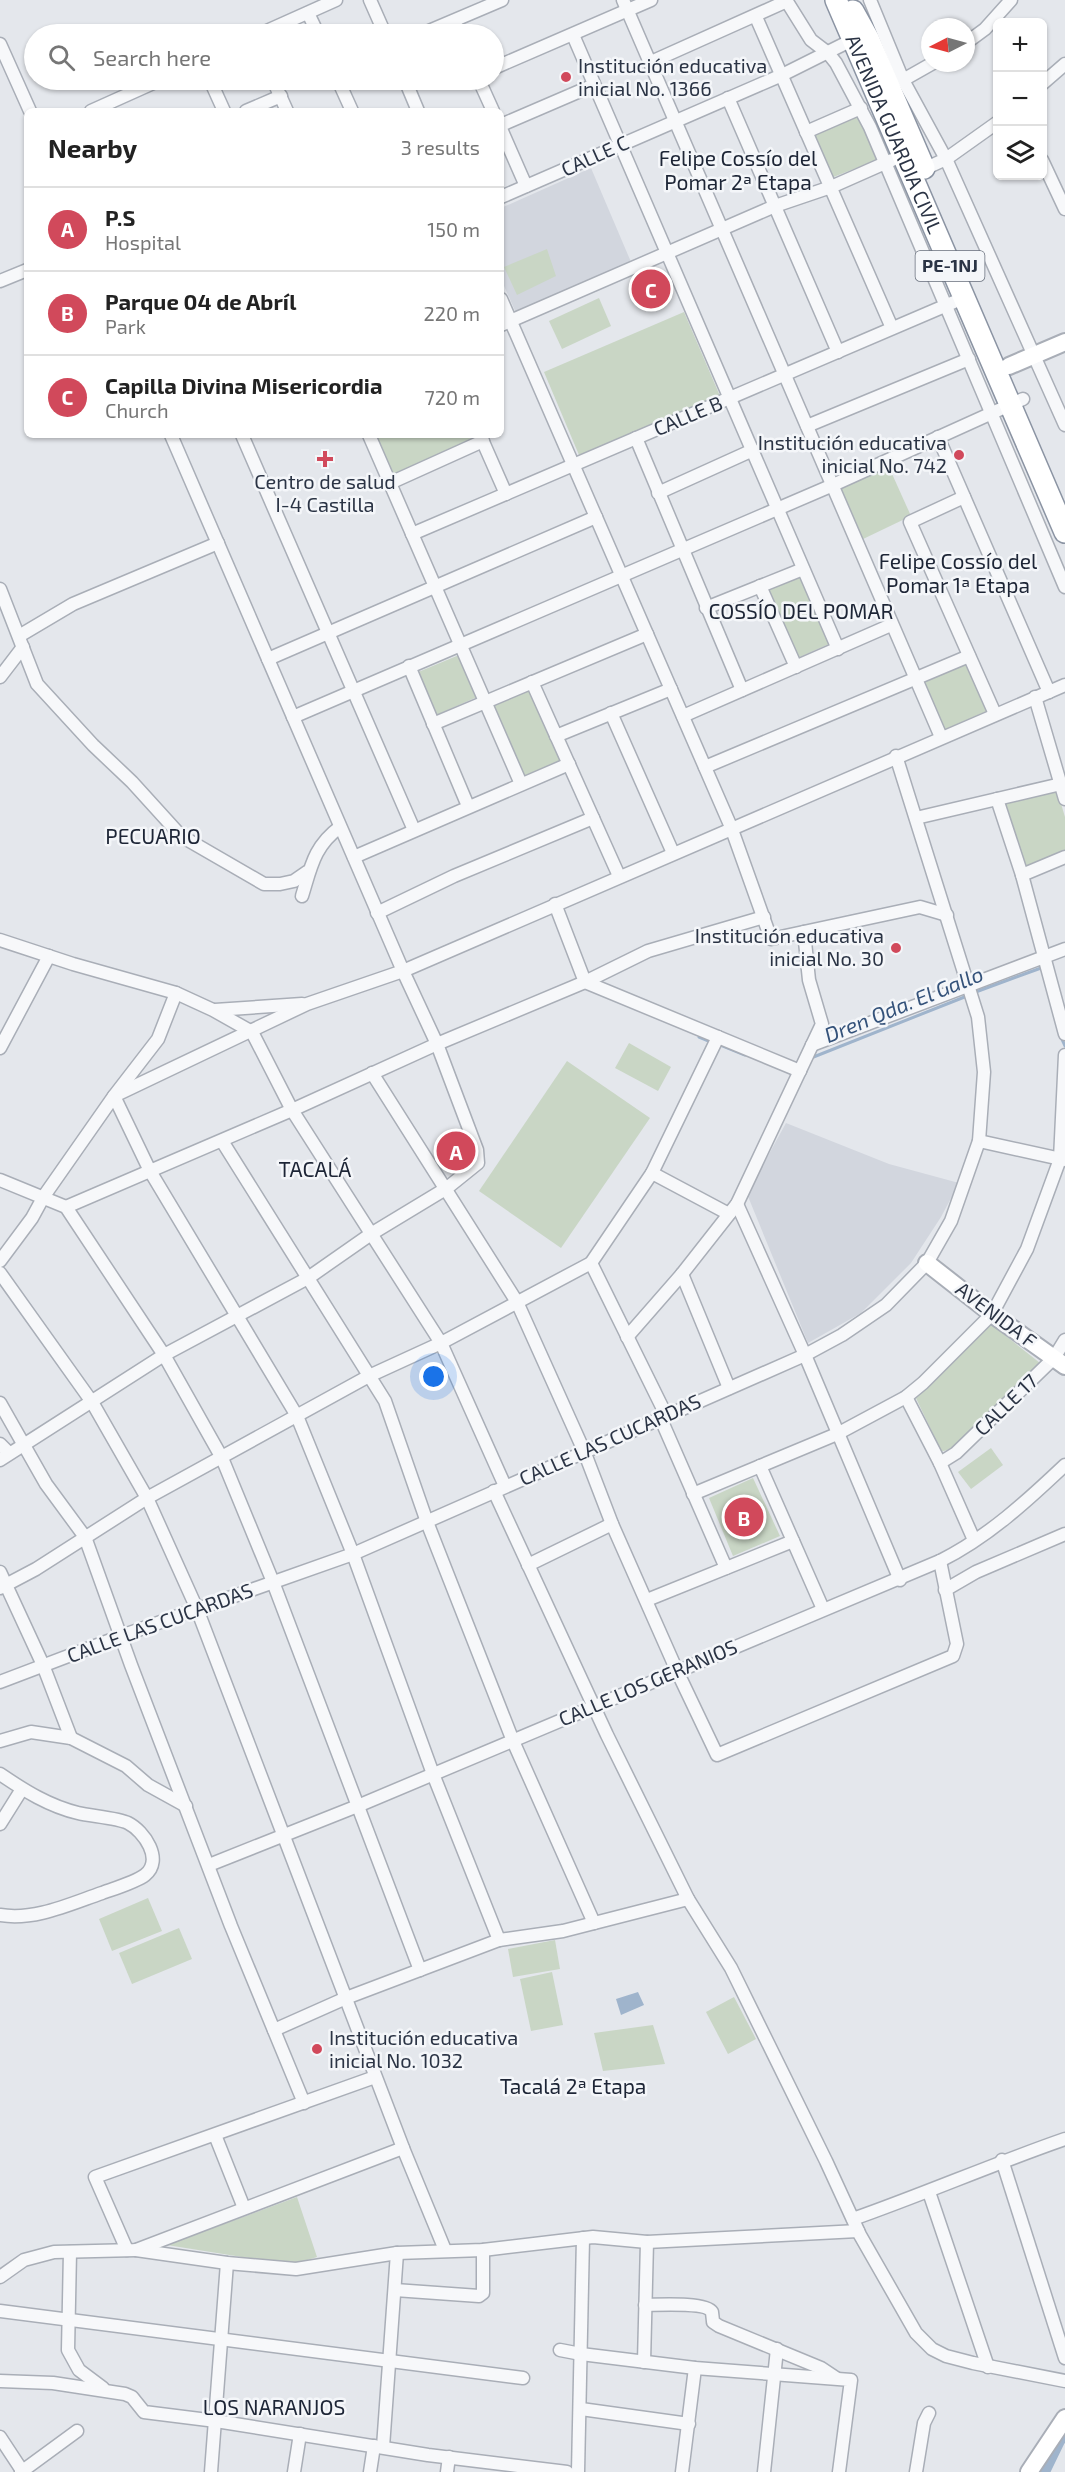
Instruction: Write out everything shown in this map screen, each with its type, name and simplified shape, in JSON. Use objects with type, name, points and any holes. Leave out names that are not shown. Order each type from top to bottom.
[{"type":"highway","name":"AVENIDA GUARDIA CIVIL","points":[[836,0],[894,159],[955,302],[1009,406],[1065,532]]},
{"type":"highway","name":"AVENIDA GUARDIA CIVIL","points":[[847,0],[868,39],[1009,366],[1009,406],[1065,497]]},
{"type":"street","points":[[283,24],[336,0]]},
{"type":"street","points":[[370,0],[381,24]]},
{"type":"street","points":[[447,24],[502,0]]},
{"type":"street","points":[[504,64],[573,35],[626,5],[651,0]]},
{"type":"street","points":[[870,0],[903,80],[946,159],[1065,425]]},
{"type":"street","points":[[975,36],[985,29],[1011,0]]},
{"type":"street","points":[[651,63],[787,1],[811,40],[816,46],[828,52],[894,159],[831,187],[775,206],[506,323],[573,465],[731,827],[771,939],[920,907],[946,915]]},
{"type":"street","points":[[626,5],[941,737]]},
{"type":"street","points":[[308,13],[313,24]]},
{"type":"street","points":[[756,17],[892,328]]},
{"type":"street","points":[[573,35],[838,649]]},
{"type":"street","name":"CALLE C","points":[[504,196],[782,75],[852,40]]},
{"type":"street","points":[[0,44],[29,108]]},
{"type":"street","points":[[1047,80],[1065,64]]},
{"type":"street","points":[[903,80],[921,70]]},
{"type":"street","points":[[504,126],[594,85]]},
{"type":"street","points":[[97,108],[137,90]]},
{"type":"street","points":[[215,90],[223,108]]},
{"type":"street","points":[[277,90],[286,108]]},
{"type":"street","points":[[343,90],[351,108]]},
{"type":"street","points":[[409,90],[417,108]]},
{"type":"street","points":[[484,90],[492,108]]},
{"type":"street","points":[[253,108],[280,96]]},
{"type":"street","points":[[728,98],[838,352]]},
{"type":"street","points":[[806,132],[861,108]]},
{"type":"street","points":[[924,168],[946,159],[993,126]]},
{"type":"street","points":[[504,134],[526,186]]},
{"type":"street","points":[[1047,171],[1065,209]]},
{"type":"street","points":[[0,281],[24,271]]},
{"type":"street","points":[[955,302],[969,359],[1009,406],[1065,587]]},
{"type":"street","name":"CALLE B","points":[[412,534],[955,302]]},
{"type":"street","points":[[1009,366],[1065,342]]},
{"type":"street","points":[[807,426],[969,359]]},
{"type":"street","points":[[293,717],[832,485],[1009,406]]},
{"type":"street","points":[[938,437],[1049,692]]},
{"type":"street","points":[[3,1452],[22,1444],[92,1402],[164,1355],[308,1278],[371,1234],[447,1188],[478,1163],[478,1156],[437,1044],[377,913],[172,438]]},
{"type":"street","points":[[243,438],[414,830]]},
{"type":"street","points":[[370,438],[521,784]]},
{"type":"street","points":[[390,483],[481,438],[506,494]]},
{"type":"street","points":[[636,438],[742,690]]},
{"type":"street","points":[[658,493],[753,450]]},
{"type":"street","points":[[964,498],[910,522],[995,714]]},
{"type":"street","points":[[268,659],[596,517]]},
{"type":"street","points":[[0,677],[21,641],[73,604],[218,543]]},
{"type":"street","points":[[706,608],[803,569]]},
{"type":"street","points":[[760,586],[796,667]]},
{"type":"street","points":[[0,589],[37,684],[181,836],[264,884],[294,881],[307,872]]},
{"type":"street","points":[[683,716],[891,625]]},
{"type":"street","points":[[433,724],[647,633]]},
{"type":"street","points":[[705,767],[916,681],[969,656]]},
{"type":"street","points":[[409,666],[468,806]]},
{"type":"street","points":[[532,682],[619,876]]},
{"type":"street","points":[[114,1096],[307,1004],[403,971],[731,827],[1065,685]]},
{"type":"street","points":[[556,736],[671,689]]},
{"type":"street","points":[[1035,697],[1065,799]]},
{"type":"street","points":[[611,713],[673,853]]},
{"type":"street","points":[[896,756],[969,987]]},
{"type":"street","points":[[354,857],[568,764]]},
{"type":"street","points":[[916,818],[1060,784]]},
{"type":"street","points":[[998,799],[1022,875],[1065,1034]]},
{"type":"street","points":[[377,913],[454,876],[593,818]]},
{"type":"street","points":[[302,896],[307,872],[327,838],[340,827]]},
{"type":"street","points":[[1022,875],[1065,858]]},
{"type":"street","points":[[555,904],[585,982],[800,1071]]},
{"type":"street","points":[[66,1207],[222,1141],[437,1044],[585,982],[648,951],[764,917]]},
{"type":"street","points":[[627,1337],[737,1204],[822,1024],[809,980],[804,932]]},
{"type":"street","points":[[0,940],[176,993],[252,1032],[292,1110],[441,1343],[500,1488],[528,1565],[594,1705],[688,1899],[731,1968],[858,2231],[916,2333],[932,2349],[946,2356],[988,2367],[1065,2381]]},
{"type":"street","points":[[812,1045],[1065,949]]},
{"type":"street","points":[[0,1048],[49,956]]},
{"type":"street","name":"CALLE LAS CUCARDAS","points":[[0,1682],[121,1636],[353,1554],[805,1355],[842,1335],[886,1305],[927,1263],[951,1221],[979,1142],[984,1072],[978,1017],[969,987]]},
{"type":"street","points":[[0,1261],[32,1218],[44,1196],[114,1096],[158,1039],[176,993]]},
{"type":"street","points":[[213,1010],[307,1004]]},
{"type":"street","points":[[3,1587],[36,1569],[147,1498],[369,1377],[441,1343],[591,1263],[652,1173],[718,1037]]},
{"type":"street","points":[[693,1494],[837,1434],[906,1397],[924,1383],[992,1314],[1028,1249],[1062,1160],[1065,1055]]},
{"type":"street","points":[[372,1073],[447,1188],[517,1302],[584,1451],[612,1524],[717,1755],[953,1656],[957,1644],[940,1561]]},
{"type":"street","points":[[114,1096],[150,1171],[297,1416],[353,1554],[433,1774],[499,1940]]},
{"type":"street","points":[[222,1141],[385,1401],[427,1522],[513,1741],[594,1923]]},
{"type":"street","points":[[979,1142],[1062,1160]]},
{"type":"street","points":[[652,1173],[729,1214]]},
{"type":"street","points":[[0,1180],[44,1196],[66,1207],[164,1355],[222,1458],[360,1805],[420,1970]]},
{"type":"street","points":[[737,1204],[805,1355],[900,1580]]},
{"type":"street","points":[[591,1263],[663,1416],[693,1494],[726,1568]]},
{"type":"street","name":"AVENIDA F","points":[[927,1263],[992,1314],[1059,1362]]},
{"type":"street","points":[[0,1272],[92,1402],[147,1498],[197,1609],[375,2077],[445,2250]]},
{"type":"street","points":[[681,1274],[729,1388]]},
{"type":"street","name":"CALLE 17","points":[[939,1462],[956,1453],[1059,1362],[1065,1340]]},
{"type":"street","points":[[906,1397],[975,1540]]},
{"type":"street","points":[[0,1403],[46,1484],[85,1537],[186,1806],[304,2103]]},
{"type":"street","name":"CALLE LOS GERANIOS","points":[[209,1865],[360,1805],[823,1609],[900,1580],[940,1561],[975,1540],[1019,1509],[1065,1465]]},
{"type":"street","points":[[760,1466],[823,1609]]},
{"type":"street","points":[[528,1565],[612,1524]]},
{"type":"street","points":[[945,1590],[976,1572],[1065,1534]]},
{"type":"street","points":[[647,1600],[793,1541]]},
{"type":"street","points":[[0,1572],[3,1587],[43,1665],[71,1738]]},
{"type":"street","points":[[0,1741],[31,1732],[71,1738],[126,1766],[148,1785],[186,1806]]},
{"type":"street","points":[[0,1774],[33,1796],[75,1812],[128,1823],[150,1844],[152,1855],[150,1869],[144,1876],[107,1892],[28,1916],[0,1915]]},
{"type":"street","points":[[0,1824],[22,1789]]},
{"type":"street","points":[[274,2030],[346,1998],[499,1940],[563,1931],[688,1899]]},
{"type":"street","points":[[131,2250],[95,2177],[375,2077]]},
{"type":"street","points":[[215,2135],[244,2208]]},
{"type":"street","points":[[853,2220],[929,2192],[1002,2160],[1065,2139]]},
{"type":"street","points":[[131,2250],[403,2148]]},
{"type":"street","points":[[1002,2160],[1065,2358]]},
{"type":"street","points":[[929,2192],[988,2367]]},
{"type":"street","points":[[0,2277],[24,2260],[54,2252],[131,2250],[227,2263],[296,2269],[397,2253],[483,2250],[583,2238],[647,2242],[858,2231]]},
{"type":"street","points":[[578,2472],[583,2238]]},
{"type":"street","points":[[644,2362],[647,2242]]},
{"type":"street","points":[[395,2290],[479,2296],[483,2293],[483,2250]]},
{"type":"street","points":[[70,2252],[67,2341],[71,2358],[79,2370],[91,2381],[108,2391]]},
{"type":"street","points":[[370,2472],[378,2447],[390,2361],[397,2253]]},
{"type":"street","points":[[211,2472],[227,2263]]},
{"type":"street","points":[[645,2305],[699,2306],[709,2309],[712,2312],[713,2322],[719,2326],[821,2368],[837,2379]]},
{"type":"street","points":[[0,2311],[523,2378]]},
{"type":"street","points":[[764,2472],[777,2349]]},
{"type":"street","points":[[560,2350],[581,2355],[695,2368],[851,2380],[839,2472]]},
{"type":"street","points":[[56,2384],[69,2372],[71,2358]]},
{"type":"street","points":[[682,2472],[695,2368]]},
{"type":"street","points":[[0,2380],[108,2391],[132,2397],[144,2412],[530,2470],[567,2472]]},
{"type":"street","points":[[581,2409],[689,2424]]},
{"type":"street","points":[[916,2472],[924,2423],[929,2413]]},
{"type":"street","points":[[1029,2472],[1065,2418]]},
{"type":"street","points":[[0,2437],[22,2472],[76,2431]]},
{"type":"street","points":[[294,2472],[300,2434]]},
{"type":"street","points":[[447,2472],[449,2457]]},
{"type":"shaded area","points":[[591,168],[631,262],[516,313],[504,286],[504,207]]},
{"type":"shaded area","points":[[786,1123],[889,1164],[959,1183],[941,1217],[911,1263],[861,1313],[808,1343],[747,1194]]},
{"type":"green space","points":[[858,115],[879,159],[831,178],[812,134]]},
{"type":"green space","points":[[547,249],[556,276],[517,295],[504,267]]},
{"type":"green space","points":[[599,298],[611,326],[562,349],[549,321]]},
{"type":"green space","points":[[684,312],[720,396],[579,455],[544,372]]},
{"type":"green space","points":[[375,438],[473,438],[473,439],[391,476]]},
{"type":"green space","points":[[888,465],[911,516],[861,540],[839,489]]},
{"type":"green space","points":[[799,573],[829,644],[795,659],[764,587]]},
{"type":"green space","points":[[459,655],[477,697],[434,716],[416,673]]},
{"type":"green space","points":[[967,661],[987,711],[944,730],[921,680]]},
{"type":"green space","points":[[530,688],[562,764],[523,781],[491,704]]},
{"type":"green space","points":[[1056,787],[1065,817],[1065,854],[1024,869],[1003,805]]},
{"type":"green space","points":[[629,1043],[671,1067],[658,1091],[615,1068]]},
{"type":"green space","points":[[567,1061],[650,1118],[561,1248],[479,1191]]},
{"type":"green space","points":[[991,1324],[1040,1363],[975,1429],[949,1449],[941,1451],[915,1396]]},
{"type":"green space","points":[[991,1448],[1003,1465],[971,1489],[958,1472]]},
{"type":"green space","points":[[753,1478],[780,1536],[733,1556],[709,1498]]},
{"type":"green space","points":[[148,1898],[162,1931],[112,1951],[99,1919]]},
{"type":"green space","points":[[179,1928],[192,1959],[132,1984],[119,1953]]},
{"type":"green space","points":[[555,1940],[560,1969],[513,1977],[508,1949]]},
{"type":"green space","points":[[552,1972],[563,2025],[531,2031],[520,1979]]},
{"type":"green space","points":[[734,1997],[756,2039],[728,2054],[706,2012]]},
{"type":"green space","points":[[653,2025],[665,2064],[603,2071],[594,2033]]},
{"type":"green space","points":[[297,2197],[317,2257],[291,2265],[167,2245]]},
{"type":"water","points":[[638,1992],[644,2005],[621,2015],[616,1999]]},
{"type":"waterway","name":"Dren Qda. El Gallo","points":[[973,993],[1041,968]]},
{"type":"waterway","name":"Dren Qda. El Gallo","points":[[811,1058],[967,996]]},
{"type":"waterway","name":"Dren Qda. El Gallo","points":[[1060,1035],[1065,1046]]},
{"type":"waterway","name":"Dren Qda. El Gallo","points":[[699,1037],[711,1042]]},
{"type":"waterway","name":"Dren Qda. El Gallo","points":[[718,1044],[745,1055]]},
{"type":"waterway","points":[[1045,2472],[1060,2441],[1065,2436]]},
{"type":"place","name":"Institución educativa inicial No. 1366","points":[[566,77]]},
{"type":"place","name":"Capilla Divina Misericordia","points":[[651,289]]},
{"type":"place","name":"Institución educativa inicial No. 742","points":[[959,455]]},
{"type":"place","name":"Centro de salud I-4 Castilla","points":[[325,459]]},
{"type":"place","name":"Institución educativa inicial No. 30","points":[[896,948]]},
{"type":"place","name":"P.S","points":[[456,1151]]},
{"type":"place","name":"Parque 04 de Abríl","points":[[744,1517]]},
{"type":"place","name":"Institución educativa inicial No. 1032","points":[[317,2049]]},
{"type":"district","name":"Felipe Cossío del Pomar 2ª Etapa","points":[[738,171]]},
{"type":"district","name":"Felipe Cossío del Pomar 1ª Etapa","points":[[958,574]]},
{"type":"district","name":"COSSÍO DEL POMAR","points":[[801,612]]},
{"type":"district","name":"PECUARIO","points":[[153,837]]},
{"type":"district","name":"TACALÁ","points":[[315,1170]]},
{"type":"district","name":"Tacalá 2ª Etapa","points":[[573,2087]]},
{"type":"district","name":"LOS NARANJOS","points":[[274,2408]]}]
